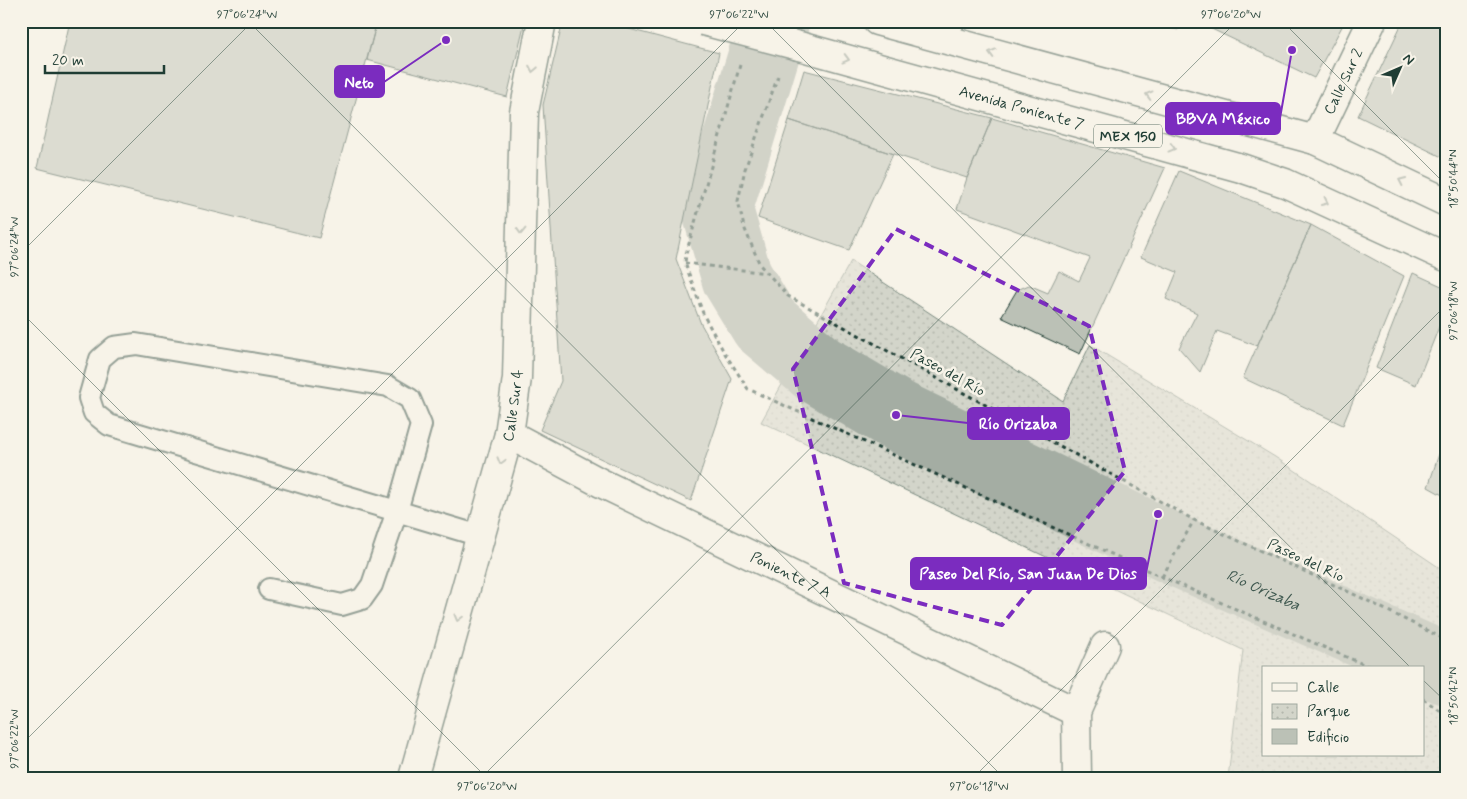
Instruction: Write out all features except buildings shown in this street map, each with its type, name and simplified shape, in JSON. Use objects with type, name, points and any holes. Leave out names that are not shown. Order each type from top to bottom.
[{"type":"street","name":"Calle Sur 4","points":[[414,778],[508,434],[517,378],[524,112],[542,21]]},
{"type":"street","name":"Avenida Poniente 7","points":[[703,21],[1241,168],[1285,183],[1446,257]]},
{"type":"street","points":[[877,21],[950,31],[1314,140],[1446,202]]},
{"type":"street","name":"Calle Sur 2","points":[[1314,140],[1372,21]]},
{"type":"street","name":"Poniente 7 A","points":[[508,434],[601,483],[1076,712]]},
{"type":"street","points":[[1076,778],[1076,712],[1105,646]]},
{"type":"lane","points":[[269,590],[342,605],[362,598],[372,585],[397,511],[421,425],[410,400],[388,386],[136,344],[114,347],[100,359],[89,398],[94,413],[109,424],[397,511],[480,536]]},
{"type":"path","name":"Paseo del Río","points":[[781,68],[745,169],[738,201],[744,227],[760,265],[765,273],[788,296],[1193,522],[1364,599],[1446,640]]},
{"type":"path","points":[[738,69],[685,263],[704,316],[748,389],[1367,666]]},
{"type":"path","points":[[685,263],[765,273]]},
{"type":"path","points":[[1162,575],[1193,522]]},
{"type":"path","points":[[1424,700],[1446,715]]},
{"type":"highlighted area","points":[[896,229],[1089,326],[1125,471],[1002,625],[844,583],[793,369]]},
{"type":"green space","points":[[1133,21],[1179,21],[1182,23],[1178,30]]},
{"type":"green space","points":[[851,261],[1063,401],[1090,345],[1275,457],[1446,572],[1446,778],[1228,778],[1243,650],[761,422]]},
{"type":"waterway","name":"Río Orizaba","points":[[774,21],[717,209],[737,278],[765,324],[818,369],[896,415],[1177,551],[1446,669]]},
{"type":"place","name":"Neto","points":[[446,40]]},
{"type":"place","name":"BBVA México","points":[[1292,50]]},
{"type":"place","name":"Río Orizaba","points":[[896,415]]},
{"type":"place","name":"Paseo Del Río, San Juan De Dios","points":[[1158,514]]}]
